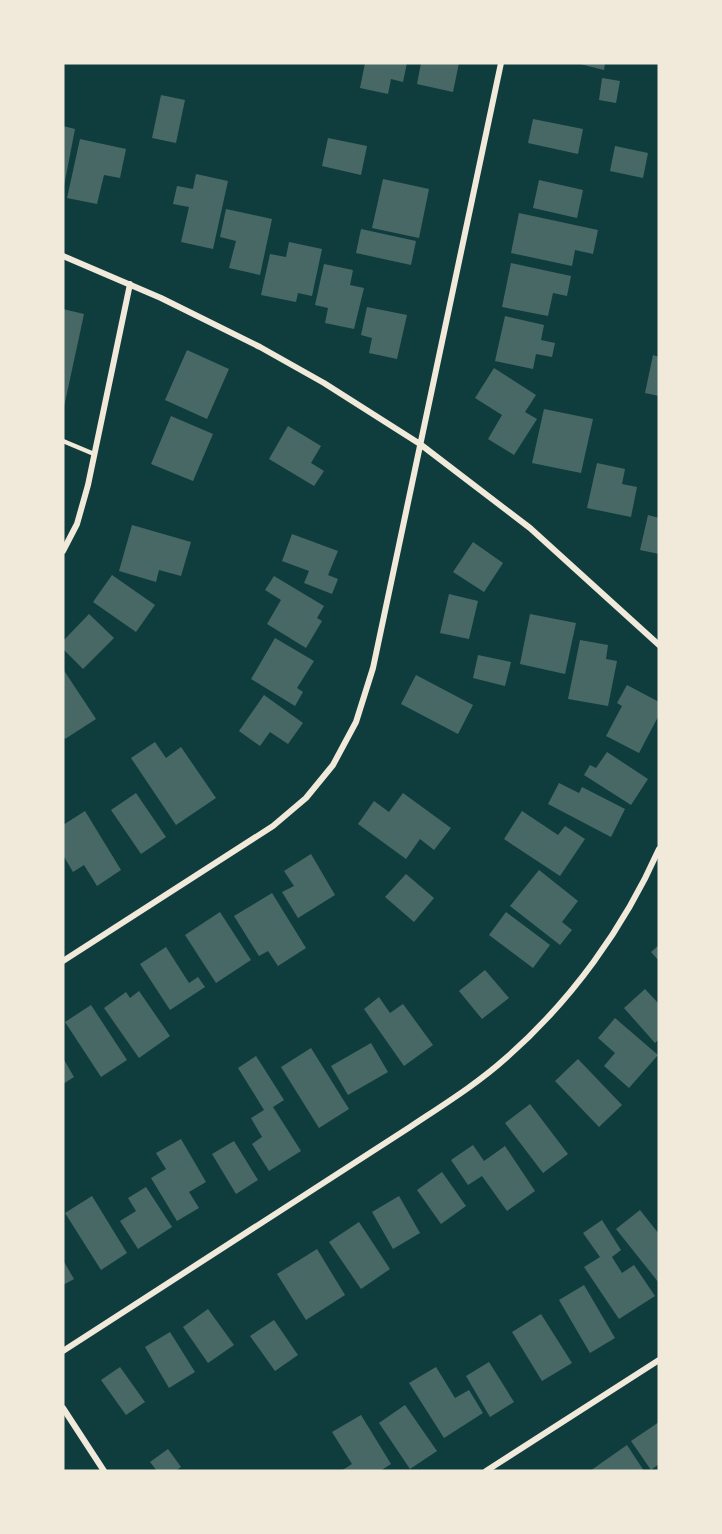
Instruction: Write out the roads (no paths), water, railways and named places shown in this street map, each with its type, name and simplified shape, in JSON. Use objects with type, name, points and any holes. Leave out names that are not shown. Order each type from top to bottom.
[{"type":"street","points":[[63,961],[273,826],[306,798],[333,765],[356,722],[373,668],[501,63]]},
{"type":"street","points":[[63,256],[130,284],[260,347],[334,389],[420,444],[530,528],[659,645]]},
{"type":"street","points":[[63,551],[77,524],[130,284]]},
{"type":"street","points":[[63,1351],[410,1127],[460,1094],[506,1059],[546,1020],[602,949],[625,916],[659,849]]},
{"type":"street","points":[[486,1471],[659,1360]]},
{"type":"street","points":[[63,1407],[105,1471]]},
{"type":"lane","points":[[63,441],[94,454]]}]
